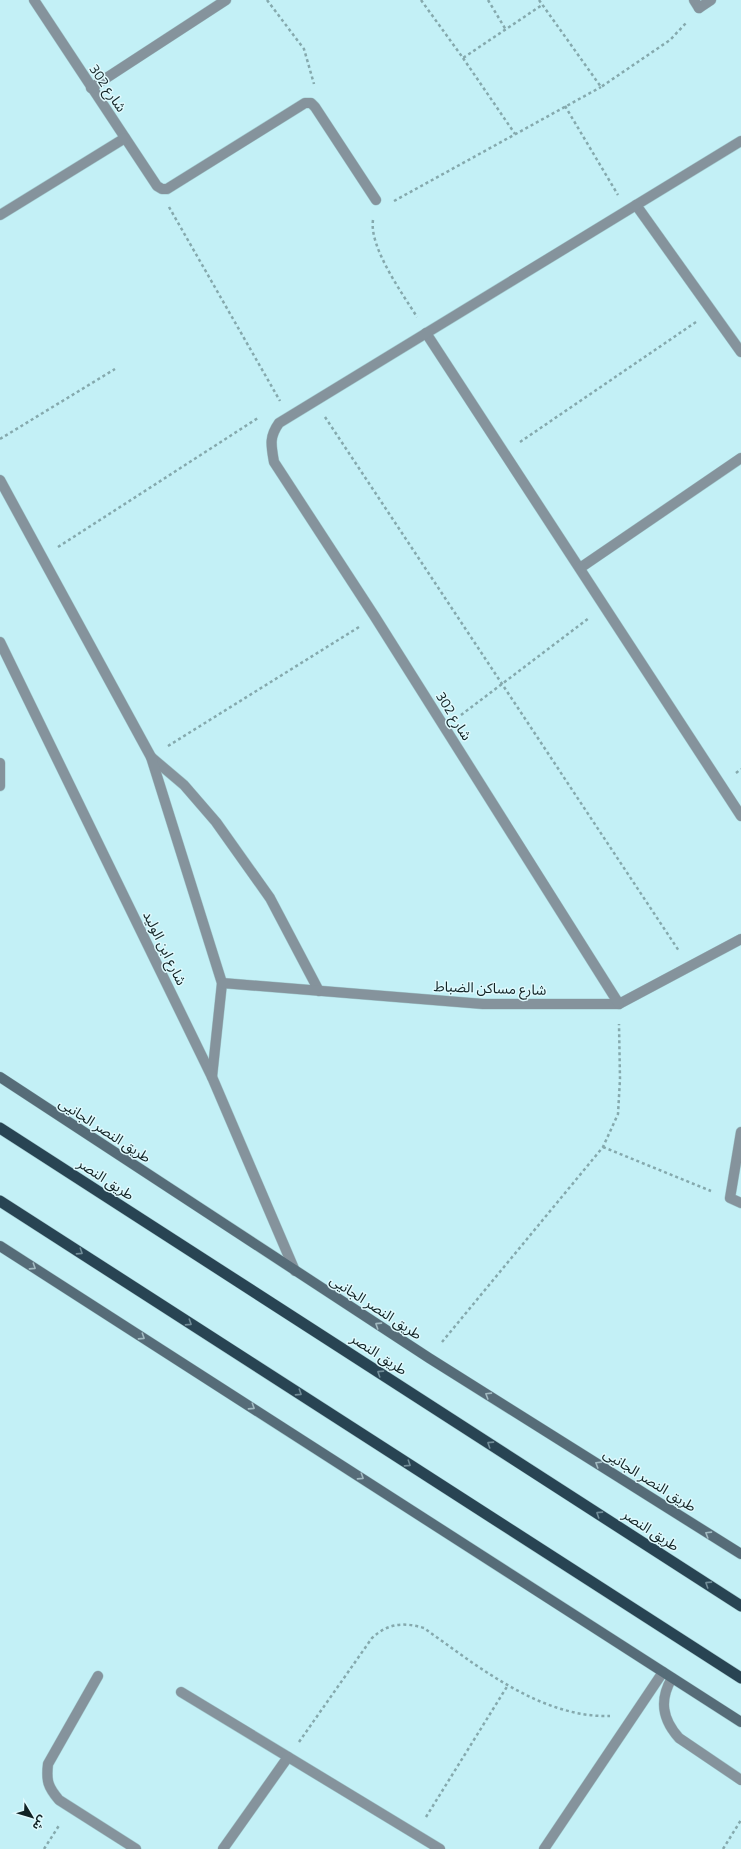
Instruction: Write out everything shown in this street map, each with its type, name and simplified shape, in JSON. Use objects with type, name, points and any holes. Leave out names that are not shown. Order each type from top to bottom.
[{"type":"highway","name":"طريق النصر","points":[[0,1128],[741,1606]]},
{"type":"highway","points":[[0,1201],[741,1678]]},
{"type":"main road","name":"طريق النصر الجانيى","points":[[0,1077],[428,1358],[741,1554]]},
{"type":"main road","points":[[0,1246],[741,1722]]},
{"type":"street","name":"شارع 302","points":[[34,0],[91,88],[159,188]]},
{"type":"street","points":[[91,88],[226,0]]},
{"type":"street","points":[[696,4],[711,0]]},
{"type":"street","points":[[159,188],[167,189],[305,103],[311,103],[376,200]]},
{"type":"street","points":[[0,215],[125,138]]},
{"type":"street","points":[[289,417],[741,141]]},
{"type":"street","points":[[636,205],[741,352]]},
{"type":"street","points":[[426,333],[741,816]]},
{"type":"street","name":"شارع 302","points":[[289,417],[279,423],[273,432],[271,442],[274,462],[375,617],[619,1004]]},
{"type":"street","points":[[580,568],[741,458]]},
{"type":"street","points":[[0,480],[151,757],[222,983],[212,1077]]},
{"type":"street","name":"شارع ابن الوليد","points":[[0,642],[212,1077],[295,1271]]},
{"type":"street","points":[[151,757],[184,785],[216,822],[270,898],[319,991]]},
{"type":"street","points":[[0,763],[0,786]]},
{"type":"street","name":"شارع مساكن الضباط","points":[[222,983],[483,1004],[619,1004],[741,939]]},
{"type":"street","points":[[741,1132],[730,1198],[741,1203]]},
{"type":"street","points":[[544,1849],[634,1716],[667,1675]]},
{"type":"street","points":[[667,1675],[664,1705],[666,1721],[672,1730],[679,1738],[741,1780]]},
{"type":"street","points":[[98,1676],[48,1764],[47,1777],[50,1790],[58,1800],[136,1849]]},
{"type":"street","points":[[181,1692],[440,1849]]},
{"type":"street","points":[[223,1849],[288,1757]]},
{"type":"path","points":[[267,0],[304,49],[314,83],[315,107]]},
{"type":"path","points":[[421,0],[515,134]]},
{"type":"path","points":[[488,0],[506,30]]},
{"type":"path","points":[[539,0],[601,87]]},
{"type":"path","points":[[426,333],[382,260],[372,227],[376,200],[391,204],[601,87],[670,40],[696,4]]},
{"type":"path","points":[[463,58],[542,6]]},
{"type":"path","points":[[565,106],[627,211]]},
{"type":"path","points":[[159,188],[289,417]]},
{"type":"path","points":[[505,452],[712,311]]},
{"type":"path","points":[[0,439],[115,369]]},
{"type":"path","points":[[315,401],[689,967]]},
{"type":"path","points":[[42,558],[261,416]]},
{"type":"path","points":[[444,727],[605,606]]},
{"type":"path","points":[[151,757],[375,617]]},
{"type":"path","points":[[428,1358],[603,1147],[618,1114],[620,1078],[619,1004]]},
{"type":"path","points":[[603,1147],[730,1198]]},
{"type":"path","points":[[288,1757],[372,1638],[380,1631],[390,1626],[400,1624],[412,1624],[424,1628],[508,1685],[530,1697],[573,1711],[606,1716],[634,1716]]},
{"type":"path","points":[[415,1834],[508,1685]]},
{"type":"path","points":[[44,1849],[70,1807]]},
{"type":"path","points":[[723,1849],[741,1820]]}]
